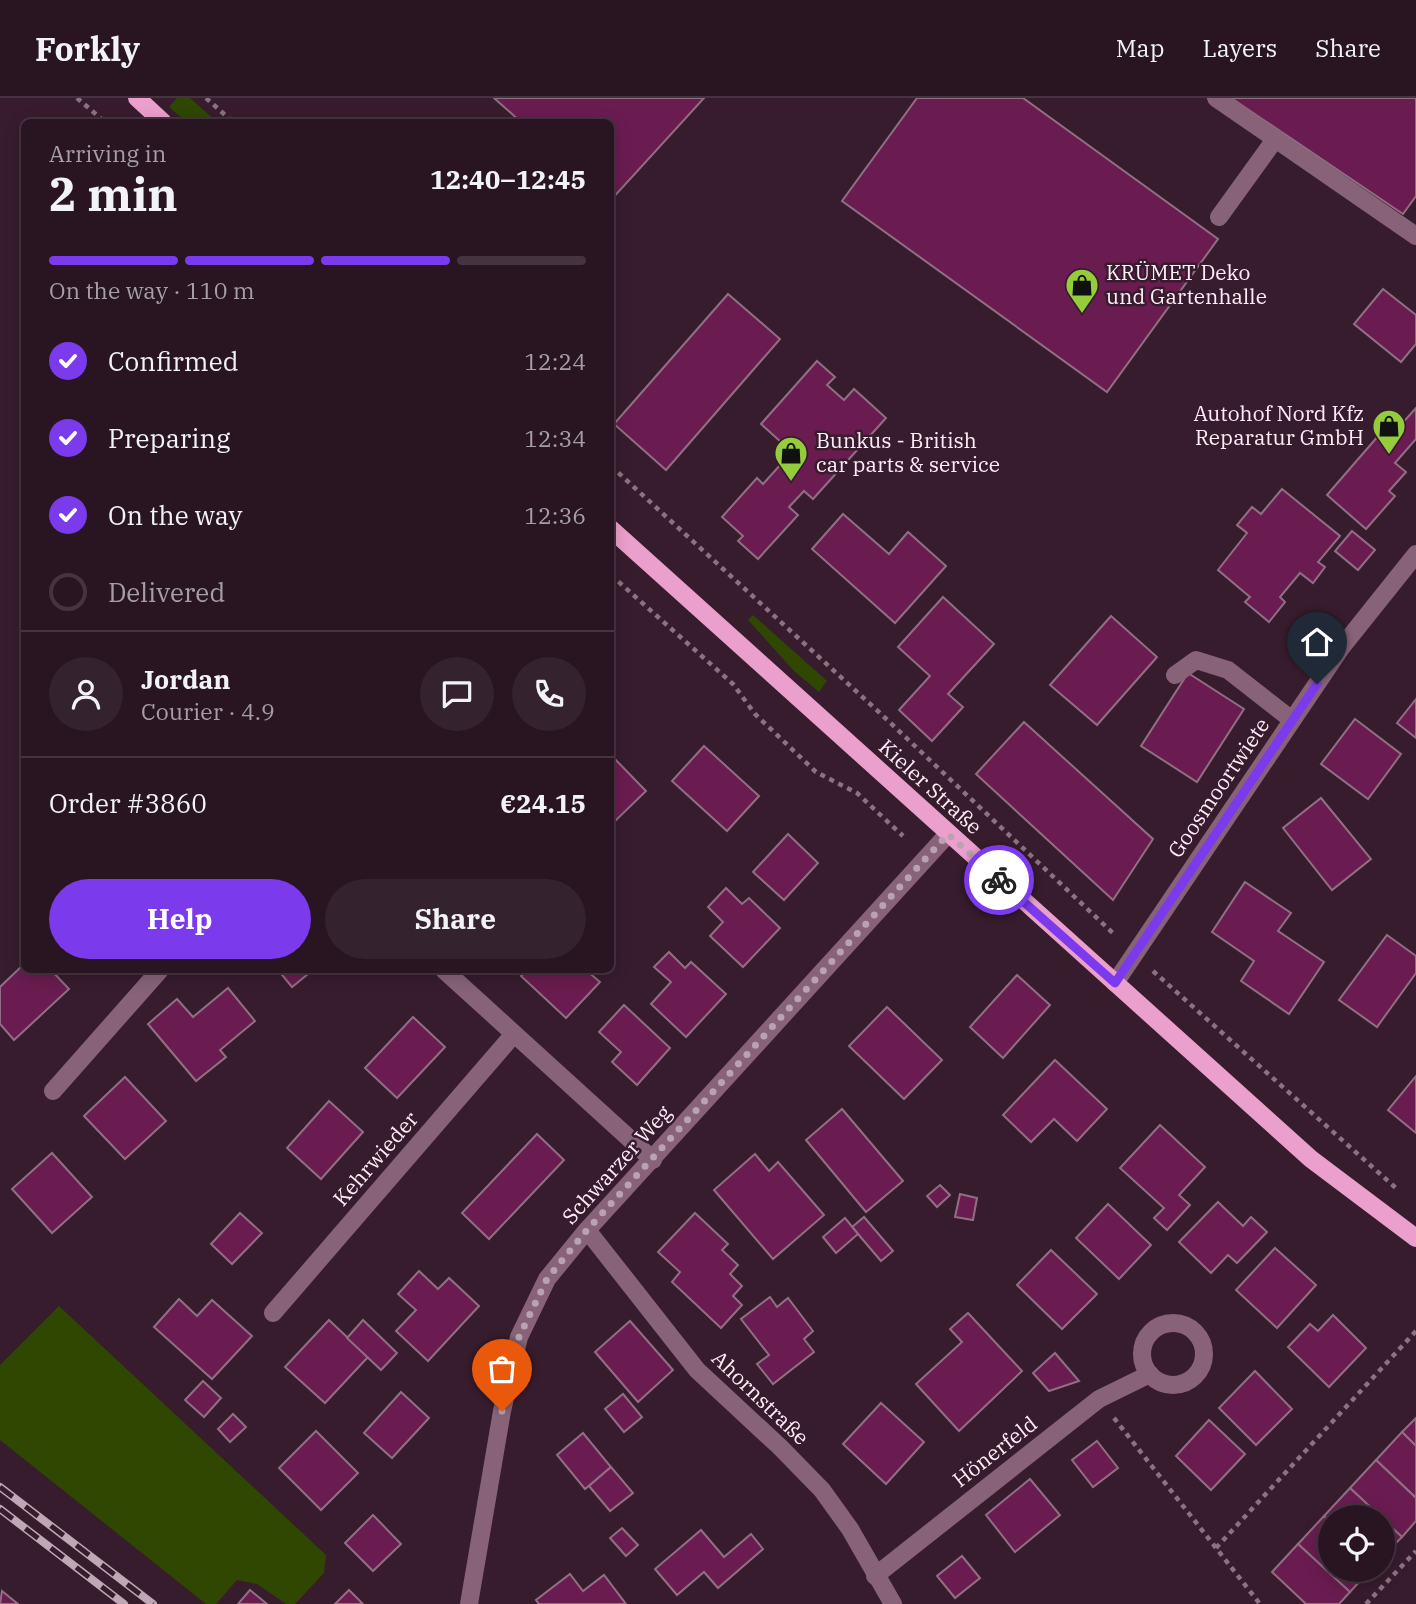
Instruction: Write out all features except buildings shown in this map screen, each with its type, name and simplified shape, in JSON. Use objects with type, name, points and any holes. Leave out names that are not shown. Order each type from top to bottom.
[{"type":"main road","points":[[137,98],[160,119]]},
{"type":"main road","name":"Kieler Straße","points":[[614,532],[1311,1159],[1416,1238]]},
{"type":"street","points":[[1216,98],[1416,236]]},
{"type":"street","points":[[1219,218],[1276,138]]},
{"type":"street","name":"Goosmoortwiete","points":[[1115,983],[1341,648],[1416,554]]},
{"type":"street","points":[[1175,676],[1196,660],[1228,670],[1292,720]]},
{"type":"street","name":"Schwarzer Weg","points":[[469,1604],[502,1411],[519,1337],[547,1279],[587,1230],[948,834]]},
{"type":"street","points":[[53,1091],[157,973]]},
{"type":"street","points":[[447,973],[653,1160]]},
{"type":"street","name":"Kehrwieder","points":[[273,1313],[514,1034]]},
{"type":"street","name":"Ahornstraße","points":[[587,1230],[697,1370],[780,1447],[821,1490],[850,1529],[893,1604]]},
{"type":"street","name":"Hönerfeld","points":[[875,1576],[1099,1399],[1150,1374]]},
{"type":"path","points":[[77,98],[102,119]]},
{"type":"path","points":[[206,98],[230,119]]},
{"type":"path","points":[[614,470],[881,714],[1135,954],[1406,1196]]},
{"type":"path","points":[[614,578],[733,684],[755,714],[816,772],[857,793],[903,836]]},
{"type":"path","points":[[1216,1548],[1416,1331]]},
{"type":"path","points":[[1099,1399],[1260,1604]]},
{"type":"path","points":[[1366,1604],[1416,1550]]},
{"type":"green space","points":[[177,98],[190,98],[214,119],[183,119],[169,107]]},
{"type":"green space","points":[[753,615],[827,681],[819,692],[794,671],[748,620]]},
{"type":"green space","points":[[59,1306],[326,1555],[324,1573],[295,1604],[286,1604],[257,1584],[237,1580],[216,1604],[206,1604],[0,1440],[0,1365]]},
{"type":"railway","points":[[0,1487],[153,1604]]},
{"type":"railway","points":[[0,1509],[124,1604]]},
{"type":"way so far","points":[[502,1411],[519,1337],[547,1279],[587,1230],[948,834],[999,880]]},
{"type":"place","name":"KRÜMET Deko und Gartenhalle","points":[[1082,315]]},
{"type":"place","name":"Autohof Nord Kfz Reparatur GmbH","points":[[1389,456]]},
{"type":"place","name":"Bunkus - British car parts & service","points":[[791,483]]},
{"type":"route","points":[[999,880],[1115,983],[1317,684]]}]
